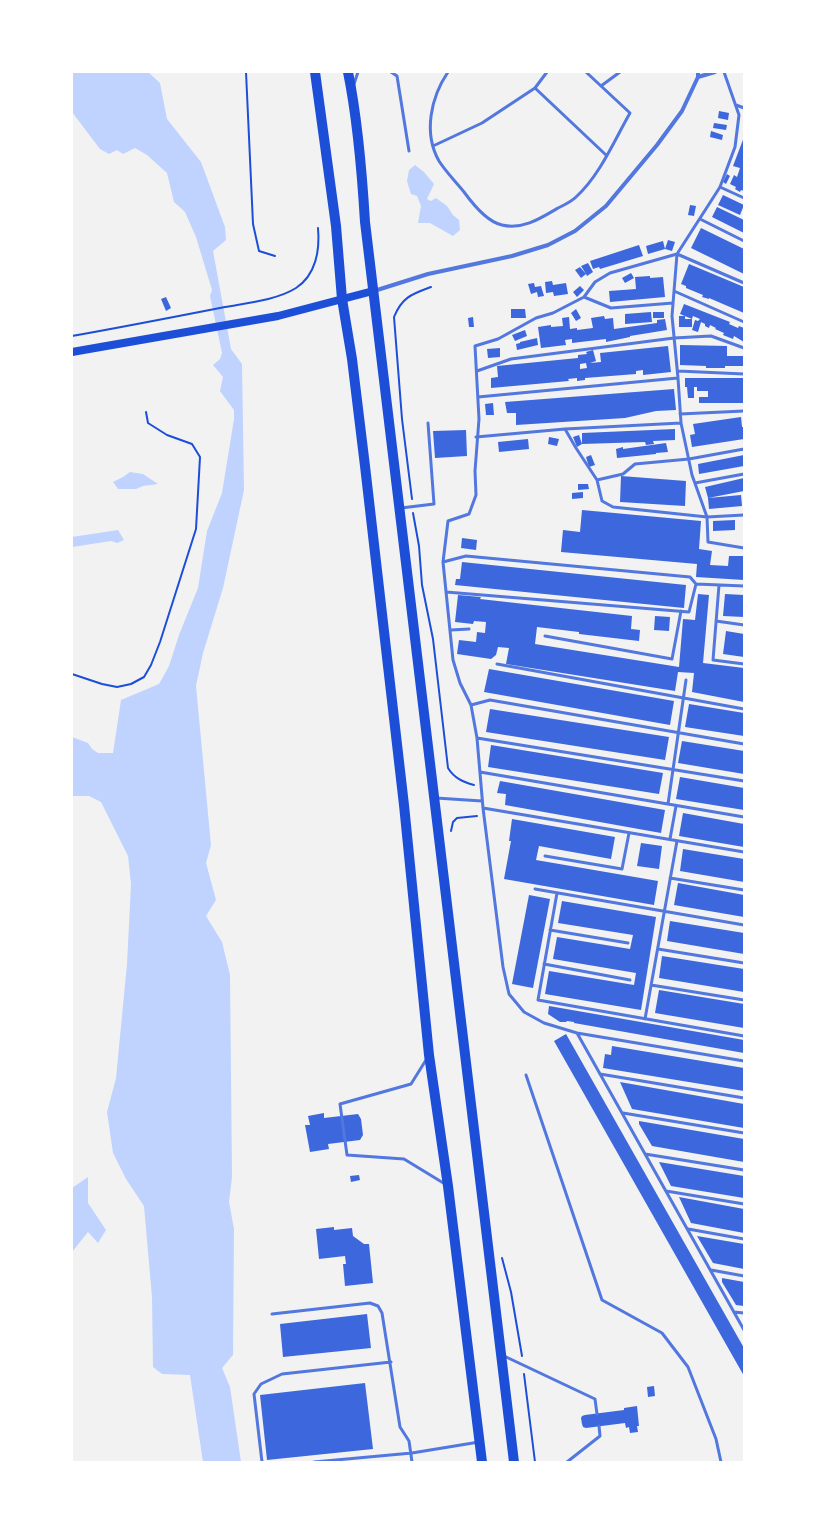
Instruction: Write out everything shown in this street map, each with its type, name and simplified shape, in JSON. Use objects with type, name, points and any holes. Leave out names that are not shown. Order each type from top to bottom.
[{"type":"main road","points":[[315,72],[336,226],[342,300],[352,359],[365,466],[404,805],[429,1055],[448,1186],[482,1462]]},
{"type":"main road","points":[[348,72],[352,89],[373,292],[456,970],[514,1462]]},
{"type":"main road","points":[[72,352],[278,316],[373,292]]},
{"type":"street","points":[[373,292],[428,274],[512,256],[548,245],[575,231],[606,206],[657,145],[682,111],[699,74],[715,72]]},
{"type":"lane","points":[[352,89],[358,72]]},
{"type":"lane","points":[[391,72],[397,76],[409,151]]},
{"type":"lane","points":[[448,72],[434,101],[430,125],[433,146],[440,161],[483,214],[500,225],[515,227],[537,220],[575,198],[592,181],[630,113],[586,72]]},
{"type":"lane","points":[[433,146],[482,123],[535,88],[548,72]]},
{"type":"lane","points":[[600,86],[620,72]]},
{"type":"lane","points":[[724,72],[739,115],[735,147],[720,187],[677,254],[672,316],[678,371],[681,423],[695,483],[707,517],[708,542],[744,548]]},
{"type":"lane","points":[[535,88],[606,155]]},
{"type":"lane","points":[[736,105],[744,108]]},
{"type":"lane","points":[[720,187],[744,198]]},
{"type":"lane","points":[[700,219],[744,241]]},
{"type":"lane","points":[[744,283],[677,254],[610,273],[595,282],[584,297],[553,313],[536,318],[498,339],[475,346],[478,397],[475,471],[476,495],[469,514],[448,521],[443,562],[453,660],[460,683],[471,705],[502,967],[509,994],[524,1012],[544,1023],[577,1033],[744,1061]]},
{"type":"lane","points":[[674,291],[744,322]]},
{"type":"lane","points":[[584,297],[611,308],[673,303]]},
{"type":"lane","points":[[477,372],[511,358],[674,338],[711,336],[744,348]]},
{"type":"lane","points":[[678,371],[744,374]]},
{"type":"lane","points":[[478,397],[678,378]]},
{"type":"lane","points":[[680,414],[744,411]]},
{"type":"lane","points":[[399,509],[434,504],[428,423]]},
{"type":"lane","points":[[476,437],[565,429],[681,423]]},
{"type":"lane","points":[[565,429],[597,480],[602,501],[613,507],[707,517],[744,515]]},
{"type":"lane","points":[[597,480],[623,474],[635,464],[689,459],[744,449]]},
{"type":"lane","points":[[695,483],[744,474]]},
{"type":"lane","points":[[443,562],[466,556],[690,577],[696,584],[744,586]]},
{"type":"lane","points":[[446,592],[689,612],[696,584]]},
{"type":"lane","points":[[719,585],[713,660],[744,664]]},
{"type":"lane","points":[[545,636],[672,659],[681,611]]},
{"type":"lane","points":[[716,621],[744,625]]},
{"type":"lane","points":[[450,630],[469,629]]},
{"type":"lane","points":[[497,664],[744,709]]},
{"type":"lane","points":[[668,804],[686,680]]},
{"type":"lane","points":[[471,705],[490,700],[744,744]]},
{"type":"lane","points":[[476,738],[744,781]]},
{"type":"lane","points":[[480,772],[744,817]]},
{"type":"lane","points":[[434,798],[482,801]]},
{"type":"lane","points":[[670,840],[676,806]]},
{"type":"lane","points":[[483,808],[744,852]]},
{"type":"lane","points":[[545,856],[622,869],[629,832]]},
{"type":"lane","points":[[645,1019],[677,841]]},
{"type":"lane","points":[[670,878],[744,890]]},
{"type":"lane","points":[[535,889],[744,926]]},
{"type":"lane","points":[[557,893],[538,1000],[744,1036]]},
{"type":"lane","points":[[550,930],[628,944]]},
{"type":"lane","points":[[658,949],[744,963]]},
{"type":"lane","points":[[544,964],[630,980]]},
{"type":"lane","points":[[651,985],[744,1000]]},
{"type":"lane","points":[[577,1033],[744,1330]]},
{"type":"lane","points":[[429,1055],[412,1084],[340,1104],[347,1155],[404,1159],[448,1186]]},
{"type":"lane","points":[[600,1074],[744,1098]]},
{"type":"lane","points":[[526,1075],[602,1300],[662,1333],[688,1367],[716,1439],[720,1462]]},
{"type":"lane","points":[[622,1113],[744,1134]]},
{"type":"lane","points":[[645,1154],[744,1170]]},
{"type":"lane","points":[[666,1191],[744,1204]]},
{"type":"lane","points":[[688,1230],[744,1239]]},
{"type":"lane","points":[[711,1270],[744,1276]]},
{"type":"lane","points":[[272,1314],[370,1303],[378,1306],[382,1313],[391,1362],[400,1427],[410,1441],[412,1462]]},
{"type":"lane","points":[[734,1312],[744,1313]]},
{"type":"lane","points":[[502,1355],[595,1399],[597,1414]]},
{"type":"lane","points":[[262,1462],[254,1394],[261,1384],[282,1374],[391,1362]]},
{"type":"lane","points":[[567,1462],[600,1436],[599,1426]]},
{"type":"lane","points":[[314,1462],[412,1453],[480,1442]]},
{"type":"path","points":[[246,72],[253,224],[259,251],[275,256]]},
{"type":"path","points":[[72,336],[262,300],[296,288],[306,278],[313,267],[319,244],[318,228]]},
{"type":"path","points":[[431,287],[404,299],[397,308],[394,317],[402,419],[412,507],[419,546],[422,585],[433,639],[448,768],[452,774],[460,780],[481,786]]},
{"type":"path","points":[[72,674],[102,684],[117,687],[131,684],[144,677],[152,665],[196,529],[200,457],[192,444],[167,435],[148,423],[146,412]]},
{"type":"path","points":[[451,838],[452,822],[457,818],[464,816],[484,817]]},
{"type":"path","points":[[502,1258],[511,1292],[523,1365],[535,1462]]},
{"type":"water","points":[[72,72],[148,72],[160,83],[167,119],[201,162],[225,227],[226,240],[213,251],[231,349],[242,364],[244,490],[223,588],[203,653],[196,686],[211,845],[206,863],[216,900],[206,916],[222,942],[230,975],[232,1177],[229,1202],[234,1229],[233,1355],[222,1368],[230,1387],[241,1462],[203,1462],[190,1375],[162,1374],[153,1367],[152,1297],[144,1206],[126,1179],[113,1153],[107,1112],[116,1078],[127,964],[131,884],[128,856],[101,802],[89,796],[72,796],[72,737],[88,743],[92,749],[98,753],[113,753],[121,700],[159,684],[169,666],[179,635],[198,588],[207,531],[222,493],[234,419],[234,410],[220,391],[223,377],[213,365],[220,359],[222,353],[210,296],[212,290],[196,237],[185,212],[174,202],[167,173],[147,155],[135,148],[123,154],[117,150],[109,154],[100,149],[72,112]]},
{"type":"water","points":[[415,165],[424,172],[434,184],[427,199],[431,201],[436,198],[447,206],[453,215],[459,220],[460,230],[453,236],[430,223],[418,223],[421,206],[417,196],[411,194],[407,181],[409,170]]},
{"type":"water","points":[[130,472],[143,474],[158,484],[143,486],[136,489],[118,489],[113,482]]},
{"type":"water","points":[[118,530],[124,540],[117,543],[111,541],[72,547],[72,537]]},
{"type":"water","points":[[88,1177],[88,1203],[106,1230],[98,1243],[88,1232],[72,1252],[72,1188]]},
{"type":"building","points":[[719,111],[729,113],[728,120],[718,118]]},
{"type":"building","points":[[714,123],[727,125],[726,130],[713,128]]},
{"type":"building","points":[[711,131],[723,135],[722,140],[710,137]]},
{"type":"building","points":[[744,137],[744,191],[741,190],[740,192],[735,189],[736,187],[730,184],[734,175],[737,177],[740,168],[733,166]]},
{"type":"building","points":[[727,174],[730,176],[726,184],[723,182]]},
{"type":"building","points":[[723,195],[744,205],[740,215],[718,205]]},
{"type":"building","points":[[690,205],[696,206],[694,216],[688,215]]},
{"type":"building","points":[[717,207],[744,220],[744,233],[712,217]]},
{"type":"building","points":[[701,228],[744,249],[744,274],[691,248]]},
{"type":"building","points":[[668,240],[675,242],[672,251],[665,249]]},
{"type":"building","points":[[663,241],[665,249],[648,254],[646,246]]},
{"type":"building","points":[[639,245],[643,256],[600,269],[599,267],[593,269],[590,261]]},
{"type":"building","points":[[588,263],[593,272],[587,276],[581,266]]},
{"type":"building","points":[[689,264],[744,287],[744,313],[709,298],[702,297],[703,295],[686,288],[686,286],[681,284]]},
{"type":"building","points":[[580,267],[586,274],[581,278],[575,270]]},
{"type":"building","points":[[631,273],[634,278],[625,283],[622,278]]},
{"type":"building","points":[[650,276],[650,278],[663,277],[665,297],[610,302],[609,291],[636,289],[635,277]]},
{"type":"building","points":[[552,281],[553,285],[566,283],[568,294],[554,296],[553,292],[546,293],[545,282]]},
{"type":"building","points":[[534,283],[535,287],[541,286],[544,296],[538,297],[537,292],[531,294],[528,284]]},
{"type":"building","points":[[580,286],[584,290],[577,297],[573,292]]},
{"type":"building","points":[[166,297],[171,308],[166,311],[161,299]]},
{"type":"building","points":[[684,304],[730,322],[729,324],[738,328],[739,326],[744,328],[744,342],[734,336],[733,339],[723,335],[724,333],[715,329],[716,328],[710,325],[709,328],[701,322],[698,332],[692,330],[695,320],[698,321],[700,319],[693,316],[692,319],[680,314]]},
{"type":"building","points":[[511,309],[525,309],[526,318],[511,318]]},
{"type":"building","points":[[576,309],[581,318],[576,321],[571,313]]},
{"type":"building","points":[[651,312],[652,322],[625,324],[625,314]]},
{"type":"building","points":[[653,312],[664,312],[664,318],[653,318]]},
{"type":"building","points":[[604,316],[605,319],[613,318],[614,329],[657,323],[657,320],[665,319],[667,330],[630,336],[606,342],[606,339],[572,343],[572,339],[565,340],[566,345],[541,348],[538,327],[551,325],[551,327],[563,326],[562,318],[569,317],[570,329],[577,328],[577,330],[593,328],[591,318]]},
{"type":"building","points":[[679,316],[685,316],[685,319],[692,319],[692,327],[679,327]]},
{"type":"building","points":[[473,317],[474,327],[469,327],[468,318]]},
{"type":"building","points":[[525,330],[527,336],[515,341],[512,335]]},
{"type":"building","points":[[537,338],[538,345],[517,350],[516,344]]},
{"type":"building","points":[[680,345],[727,346],[727,356],[744,356],[744,366],[706,368],[706,366],[680,365]]},
{"type":"building","points":[[668,346],[671,372],[643,375],[643,370],[636,371],[636,374],[585,378],[585,380],[577,381],[577,378],[568,379],[569,381],[491,388],[491,378],[498,377],[497,366],[578,358],[578,355],[587,354],[586,352],[593,350],[596,361],[590,363],[601,362],[600,353]],"holes":[[[586,363],[587,368],[580,369],[580,364]]]},
{"type":"building","points":[[500,348],[500,357],[488,358],[487,349]]},
{"type":"building","points":[[685,378],[744,378],[744,403],[699,403],[699,397],[708,397],[708,391],[697,391],[697,387],[694,387],[694,398],[688,398],[687,387],[685,387]]},
{"type":"building","points":[[674,389],[676,410],[656,411],[625,418],[516,425],[516,413],[507,413],[505,402]]},
{"type":"building","points":[[493,403],[494,415],[486,415],[485,404]]},
{"type":"building","points":[[741,417],[742,427],[744,427],[744,439],[692,447],[690,435],[695,434],[693,424]]},
{"type":"building","points":[[675,429],[675,440],[653,441],[654,444],[646,445],[645,442],[582,444],[582,433]]},
{"type":"building","points":[[466,430],[467,456],[435,458],[433,431]]},
{"type":"building","points":[[579,435],[582,444],[577,447],[573,437]]},
{"type":"building","points":[[549,437],[559,439],[557,446],[548,444]]},
{"type":"building","points":[[528,439],[529,449],[499,452],[498,442]]},
{"type":"building","points":[[666,443],[668,452],[617,458],[616,449]]},
{"type":"building","points":[[591,455],[595,465],[589,467],[586,457]]},
{"type":"building","points":[[744,455],[744,466],[699,474],[698,464]]},
{"type":"building","points":[[621,476],[686,481],[685,506],[620,502]]},
{"type":"building","points":[[744,478],[744,491],[708,498],[705,487]]},
{"type":"building","points":[[578,484],[588,484],[589,489],[578,490]]},
{"type":"building","points":[[583,492],[583,498],[572,499],[572,493]]},
{"type":"building","points":[[741,495],[742,506],[709,509],[708,498]]},
{"type":"building","points":[[582,510],[701,521],[699,549],[712,551],[710,565],[728,566],[729,556],[744,556],[744,580],[696,577],[697,564],[561,552],[563,530],[580,532]]},
{"type":"building","points":[[735,520],[735,530],[713,531],[713,521]]},
{"type":"building","points":[[462,538],[477,540],[476,550],[461,548]]},
{"type":"building","points":[[462,562],[686,585],[684,608],[455,585],[456,579],[460,579]]},
{"type":"building","points":[[698,594],[709,595],[703,663],[744,668],[744,702],[692,692],[694,673],[678,672],[675,691],[506,664],[509,648],[498,647],[496,655],[491,659],[457,654],[459,640],[476,642],[477,632],[485,633],[486,622],[474,621],[473,624],[455,622],[458,595],[481,597],[480,599],[632,616],[631,629],[640,630],[639,641],[579,634],[579,632],[537,627],[535,644],[679,667],[683,619],[695,620]]},
{"type":"building","points":[[725,594],[744,595],[744,617],[723,616]]},
{"type":"building","points":[[655,616],[670,617],[669,631],[654,630]]},
{"type":"building","points":[[726,631],[744,634],[744,657],[723,654]]},
{"type":"building","points":[[489,669],[674,701],[670,725],[484,692]]},
{"type":"building","points":[[689,704],[744,713],[744,736],[685,727]]},
{"type":"building","points":[[490,709],[669,737],[665,760],[486,732]]},
{"type":"building","points":[[682,741],[744,751],[744,774],[678,763]]},
{"type":"building","points":[[491,745],[663,773],[659,794],[488,767]]},
{"type":"building","points":[[680,777],[744,788],[744,810],[676,799]]},
{"type":"building","points":[[500,781],[665,810],[661,833],[505,805],[506,794],[497,793]]},
{"type":"building","points":[[683,813],[744,824],[744,847],[679,836]]},
{"type":"building","points":[[512,819],[615,837],[611,859],[539,846],[536,860],[658,881],[654,905],[504,879],[511,841],[509,841]]},
{"type":"building","points":[[641,843],[662,846],[659,869],[637,866]]},
{"type":"building","points":[[683,849],[744,859],[744,882],[680,871]]},
{"type":"building","points":[[678,883],[744,895],[744,917],[674,905]]},
{"type":"building","points":[[529,895],[550,899],[533,988],[512,984]]},
{"type":"building","points":[[562,901],[656,917],[641,1010],[545,994],[549,971],[634,985],[636,973],[553,959],[557,937],[630,949],[633,935],[558,923]]},
{"type":"building","points":[[670,921],[744,933],[744,954],[667,941]]},
{"type":"building","points":[[662,956],[744,969],[744,992],[659,978]]},
{"type":"building","points":[[659,990],[744,1004],[744,1028],[655,1013]]},
{"type":"building","points":[[549,1006],[744,1040],[744,1053],[574,1022],[560,1022],[548,1014]]},
{"type":"building","points":[[566,1034],[744,1348],[744,1376],[554,1041]]},
{"type":"building","points":[[612,1046],[744,1068],[744,1091],[603,1068],[605,1054],[611,1055]]},
{"type":"building","points":[[620,1082],[744,1104],[744,1128],[632,1109]]},
{"type":"building","points":[[324,1113],[324,1118],[358,1114],[361,1119],[363,1135],[360,1140],[328,1144],[329,1149],[310,1152],[305,1125],[310,1125],[308,1116]]},
{"type":"building","points":[[639,1121],[744,1139],[744,1162],[652,1146],[639,1124]]},
{"type":"building","points":[[659,1162],[744,1176],[744,1198],[671,1186]]},
{"type":"building","points":[[359,1175],[360,1180],[351,1182],[350,1176]]},
{"type":"building","points":[[679,1197],[744,1209],[744,1233],[691,1223]]},
{"type":"building","points":[[334,1227],[334,1230],[352,1228],[353,1236],[364,1244],[369,1244],[373,1283],[345,1286],[343,1264],[346,1264],[345,1256],[319,1259],[316,1229]]},
{"type":"building","points":[[697,1236],[744,1244],[744,1269],[713,1263]]},
{"type":"building","points":[[722,1278],[744,1282],[744,1306],[736,1305],[722,1282]]},
{"type":"building","points":[[367,1314],[371,1348],[283,1357],[280,1324]]},
{"type":"building","points":[[365,1383],[373,1449],[267,1460],[260,1395]]},
{"type":"building","points":[[654,1386],[655,1396],[648,1397],[647,1387]]},
{"type":"building","points":[[637,1406],[639,1426],[637,1426],[638,1432],[630,1433],[629,1427],[626,1428],[625,1423],[586,1428],[583,1427],[582,1416],[624,1410],[624,1408]]}]
